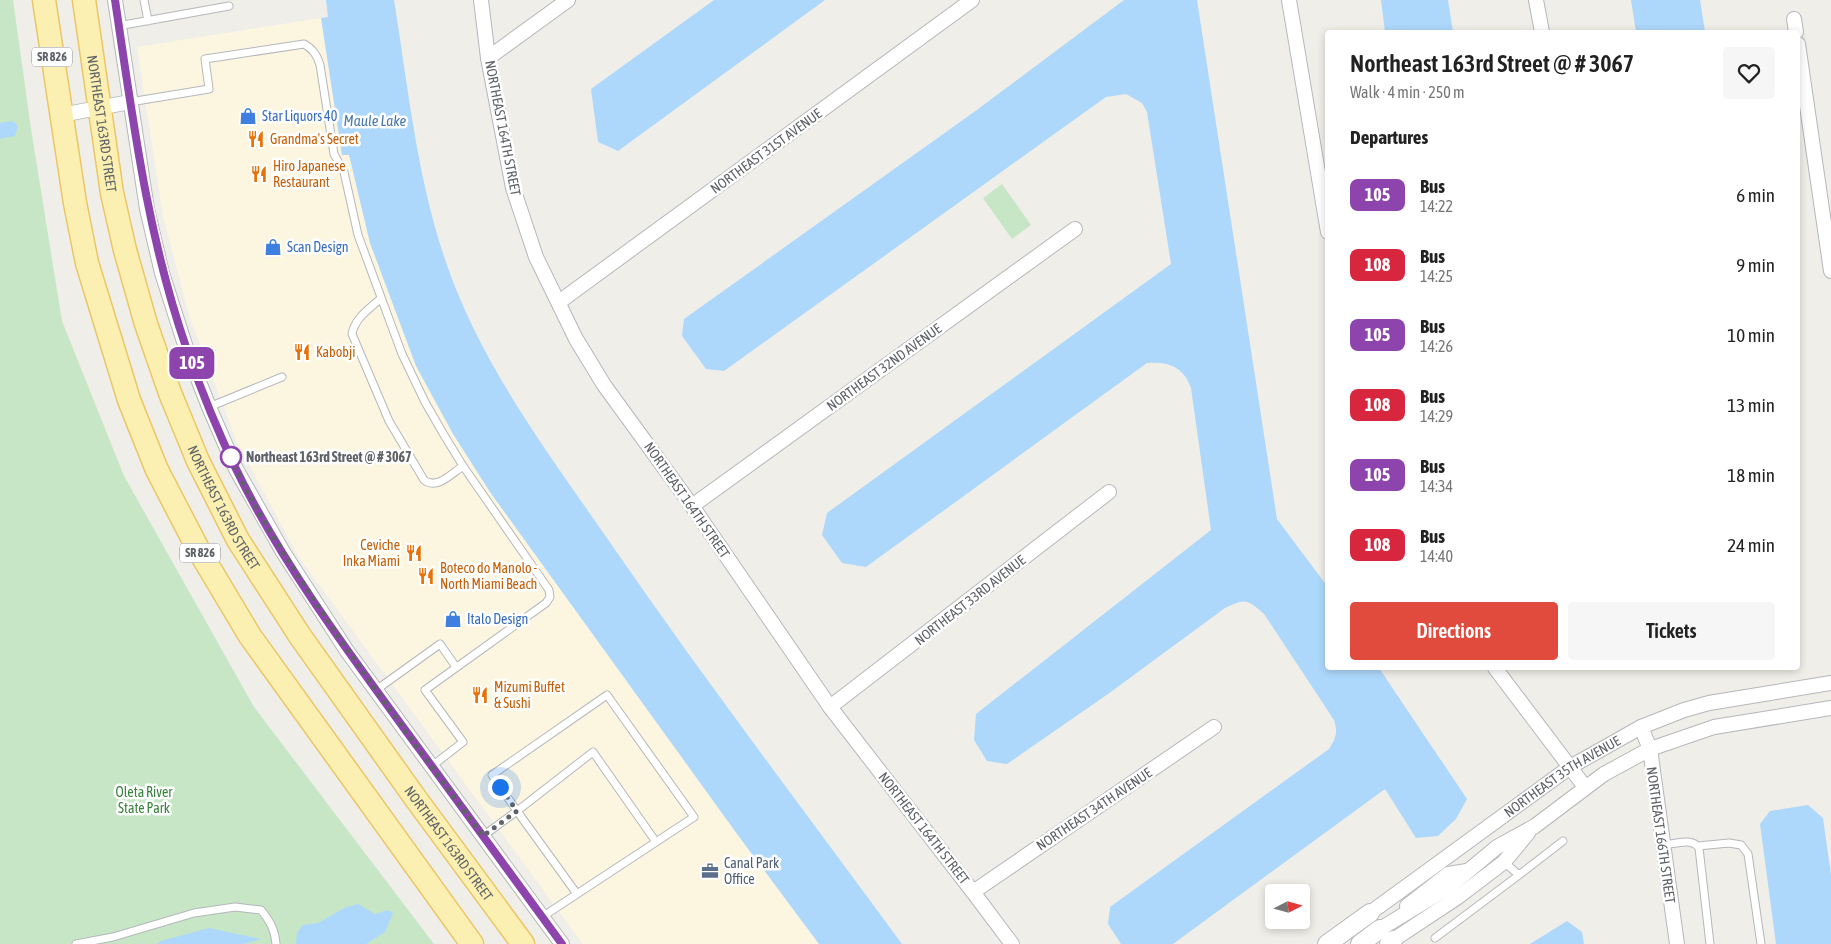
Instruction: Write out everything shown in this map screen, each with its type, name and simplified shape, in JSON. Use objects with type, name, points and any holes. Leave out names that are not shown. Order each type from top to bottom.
[{"type":"main road","name":"SR 826","points":[[44,0],[61,115],[87,263],[129,400],[157,470],[198,549],[250,636],[472,944]]},
{"type":"main road","name":"NORTHEAST 163RD STREET","points":[[84,0],[112,193],[124,250],[146,324],[170,394],[198,461],[238,540],[300,636],[416,799],[523,944]]},
{"type":"street","name":"NORTHEAST 163RD STREET","points":[[114,0],[147,209],[162,273],[187,351],[236,469],[282,552],[347,651],[562,944]]},
{"type":"street","name":"NORTHEAST 164TH STREET","points":[[481,0],[488,58],[513,188],[536,257],[576,339],[604,385],[692,506],[830,708],[974,892],[1012,944]]},
{"type":"street","points":[[488,58],[568,0]]},
{"type":"street","name":"NORTHEAST 31ST AVENUE","points":[[559,302],[972,0]]},
{"type":"street","points":[[1289,0],[1325,214]]},
{"type":"street","points":[[1536,0],[1542,30]]},
{"type":"street","points":[[1800,58],[1831,270]]},
{"type":"street","points":[[61,115],[130,102]]},
{"type":"street","name":"NORTHEAST 32ND AVENUE","points":[[692,506],[1076,229]]},
{"type":"street","name":"NORTHEAST 33RD AVENUE","points":[[830,708],[1109,492]]},
{"type":"street","points":[[1497,670],[1585,787]]},
{"type":"street","name":"NORTHEAST 35TH AVENUE","points":[[1327,944],[1570,767],[1641,727],[1684,710],[1709,703],[1831,683]]},
{"type":"street","name":"NORTHEAST 35TH AVENUE","points":[[1360,944],[1448,874],[1467,871],[1497,847],[1533,827],[1585,787],[1624,762],[1650,749],[1714,727],[1831,708]]},
{"type":"street","name":"NORTHEAST 34TH AVENUE","points":[[974,892],[1214,727]]},
{"type":"street","name":"NORTHEAST 166TH STREET","points":[[1641,727],[1650,749],[1677,944]]},
{"type":"street","name":"NORTHEAST 35TH AVENUE","points":[[1393,943],[1504,862],[1533,827]]},
{"type":"lane","points":[[144,0],[148,21]]},
{"type":"lane","points":[[118,26],[229,6]]},
{"type":"lane","points":[[130,102],[209,89],[205,59],[304,44],[317,55],[334,154],[344,172],[358,236],[402,354],[425,402],[463,466],[549,590],[550,597],[546,604],[425,690],[463,742],[432,766]]},
{"type":"lane","points":[[380,299],[358,318],[352,334],[389,421],[424,480],[429,484],[436,484],[463,466]]},
{"type":"lane","points":[[209,407],[282,377]]},
{"type":"lane","points":[[376,690],[440,644],[456,667]]},
{"type":"lane","points":[[542,917],[694,818],[607,695],[492,775],[577,894]]},
{"type":"lane","points":[[483,836],[593,752],[656,842]]},
{"type":"lane","points":[[1435,938],[1563,842]]},
{"type":"lane","points":[[1663,845],[1689,842],[1693,842],[1698,846],[1729,843],[1741,845],[1748,854],[1761,944]]},
{"type":"lane","points":[[1698,846],[1710,944]]},
{"type":"lane","points":[[1504,862],[1519,875]]},
{"type":"lane","points":[[76,944],[112,937],[194,912],[235,908],[261,910],[271,922],[276,936],[276,944]]},
{"type":"lane","points":[[1370,913],[1380,929],[1393,943]]},
{"type":"shaded area","points":[[321,18],[342,155],[349,154],[370,243],[416,366],[453,434],[490,492],[819,944],[583,944],[298,556],[236,440],[189,315],[163,216],[137,47]]},
{"type":"green space","name":"Oleta River State Park","points":[[0,0],[13,0],[31,129],[62,321],[124,476],[254,707],[434,944],[0,944]]},
{"type":"green space","points":[[1002,184],[1031,225],[1012,239],[983,198]]},
{"type":"water","name":"Maule Lake","points":[[326,0],[394,0],[417,149],[434,222],[458,294],[490,360],[547,451],[645,592],[902,944],[819,944],[490,492],[453,434],[416,366],[370,243],[349,155],[342,155],[321,18],[328,17]]},
{"type":"water","points":[[714,0],[825,0],[618,151],[598,142],[591,89]]},
{"type":"water","points":[[1124,0],[1197,0],[1277,519],[1325,583],[1325,670],[1380,670],[1467,799],[1456,819],[1438,836],[1416,838],[1385,789],[1173,944],[1121,944],[1108,924],[1110,907],[1329,749],[1336,735],[1334,720],[1264,614],[1254,605],[1246,602],[1225,608],[1108,694],[1007,764],[987,761],[974,740],[976,714],[1211,530],[1191,388],[1180,370],[1168,364],[1147,363],[866,567],[842,563],[822,535],[827,513],[1171,264],[1147,112],[1142,103],[1126,94],[1106,97],[724,371],[706,369],[682,336],[684,319],[974,112]]},
{"type":"water","points":[[1381,0],[1448,0],[1453,30],[1385,30]]},
{"type":"water","points":[[1631,0],[1700,0],[1705,30],[1636,30]]},
{"type":"water","points":[[13,121],[18,126],[15,136],[0,139],[0,123]]},
{"type":"water","points":[[1808,805],[1823,818],[1831,875],[1831,944],[1776,944],[1760,824],[1770,811]]},
{"type":"water","points":[[358,904],[375,914],[388,910],[393,913],[385,932],[366,944],[296,944],[297,933],[303,925],[318,923],[346,907]]},
{"type":"water","points":[[1567,921],[1582,932],[1584,944],[1530,944]]},
{"type":"water","points":[[209,928],[261,939],[244,944],[157,944],[161,941]]},
{"type":"bus line","name":"105","points":[[115,0],[147,209],[162,273],[187,351],[236,469],[282,552],[347,651],[562,944]]},
{"type":"place","name":"Star Liquors 40","points":[[248,116]]},
{"type":"place","name":"Grandma's Secret","points":[[256,139]]},
{"type":"place","name":"Hiro Japanese Restaurant","points":[[259,174]]},
{"type":"place","name":"Scan Design","points":[[273,247]]},
{"type":"place","name":"Kabobji","points":[[302,352]]},
{"type":"place","name":"Northeast 163rd Street @ # 3067","points":[[231,457]]},
{"type":"place","name":"Ceviche Inka Miami","points":[[414,553]]},
{"type":"place","name":"Boteco do Manolo - North Miami Beach","points":[[426,576]]},
{"type":"place","name":"Italo Design","points":[[453,619]]},
{"type":"place","name":"Mizumi Buffet & Sushi","points":[[480,695]]},
{"type":"place","name":"Canal Park Office","points":[[710,871]]},
{"type":"route","points":[[231,457],[229,454],[282,552],[347,651],[483,836],[517,811],[500,787]]}]
